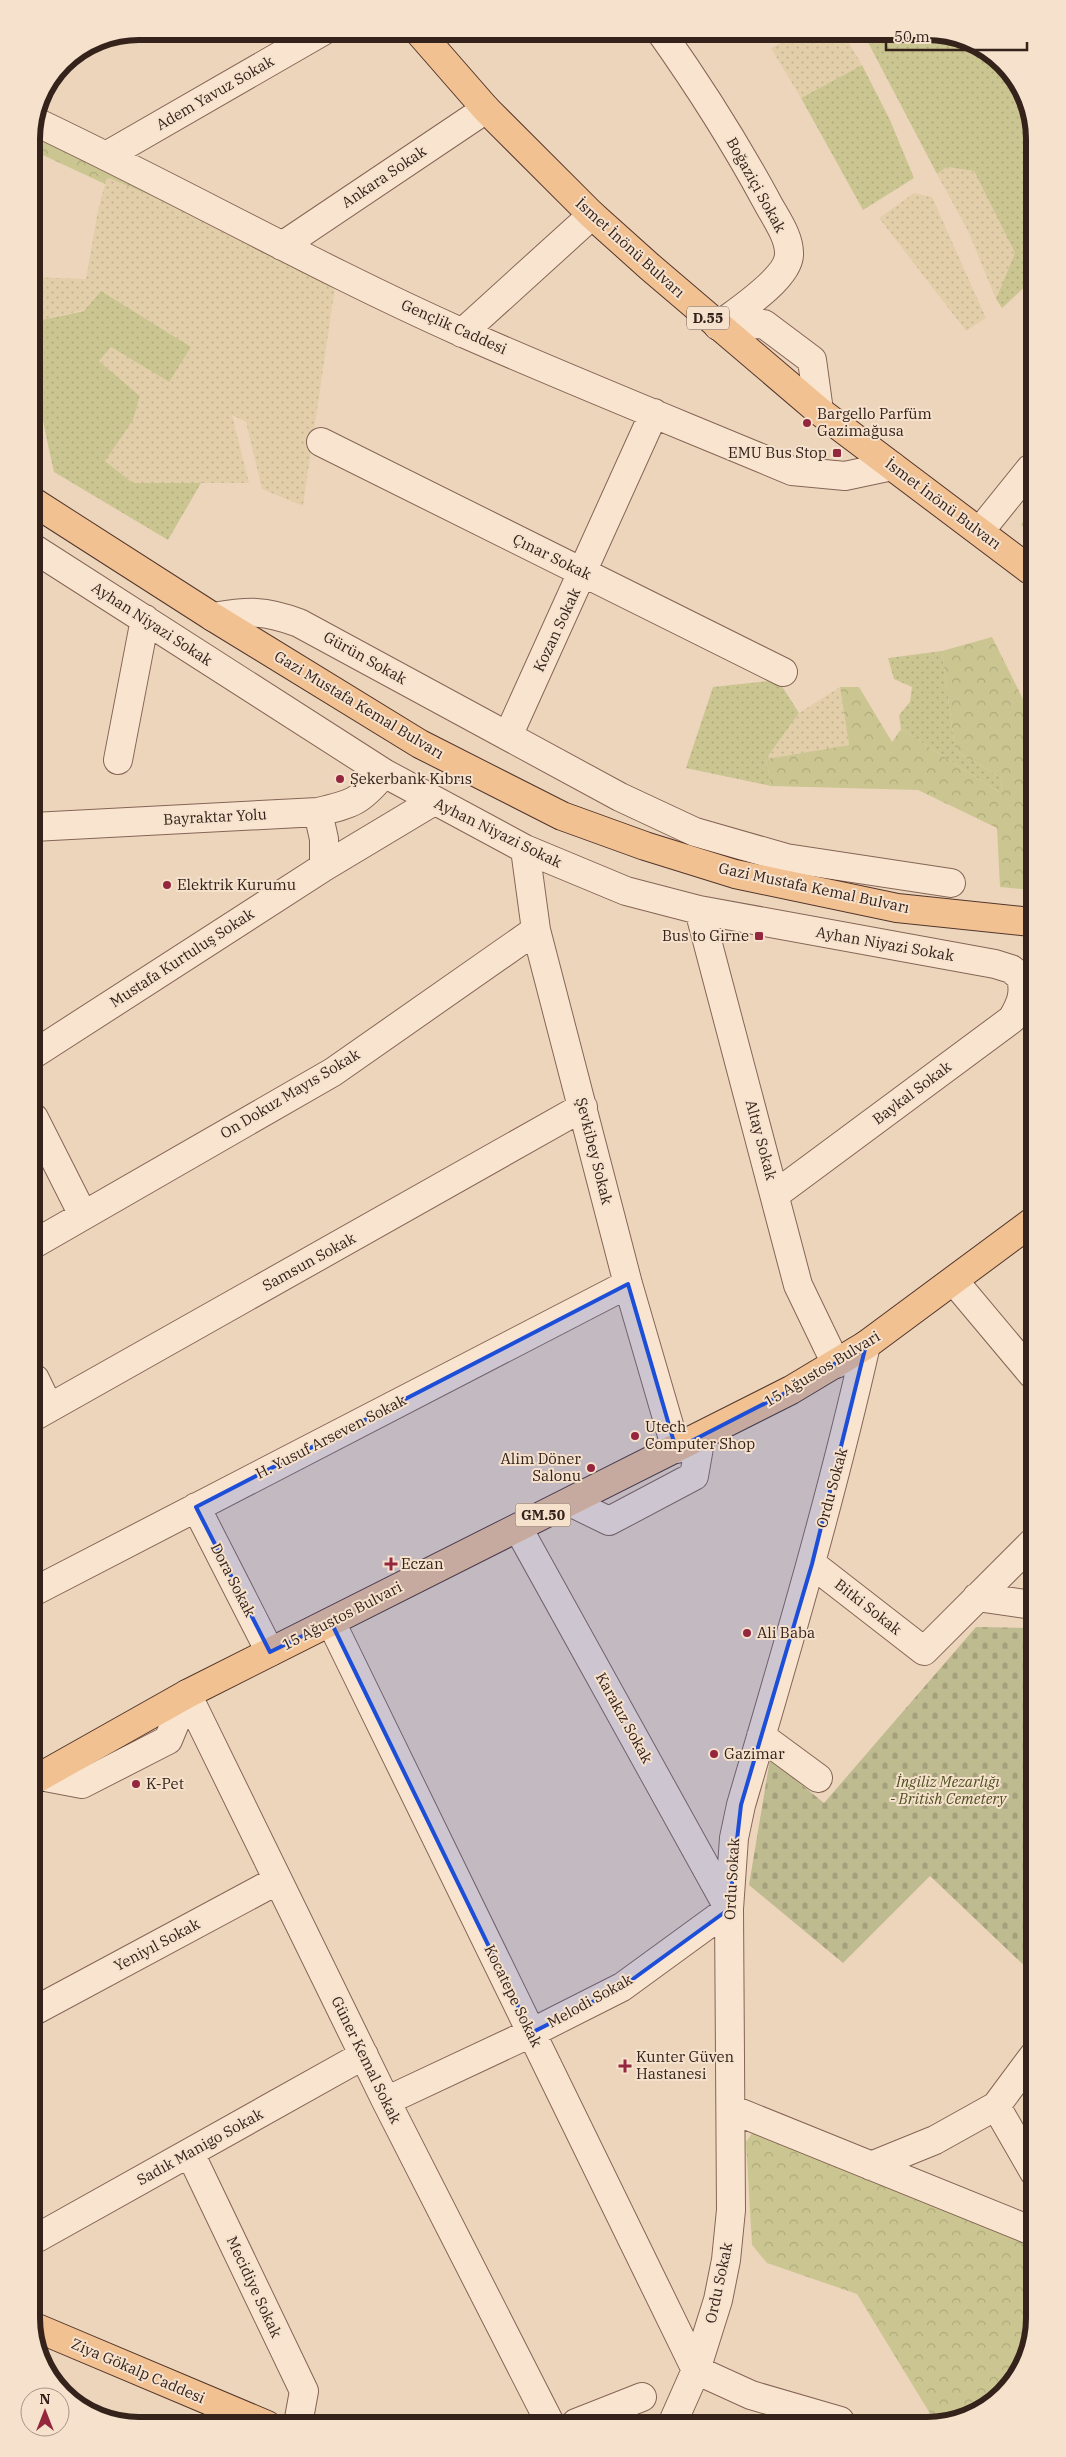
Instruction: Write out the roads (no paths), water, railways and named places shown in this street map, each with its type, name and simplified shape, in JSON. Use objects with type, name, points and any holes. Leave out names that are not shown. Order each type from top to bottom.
[{"type":"main road","name":"İsmet İnönü Bulvarı","points":[[426,40],[486,109],[592,216],[819,411],[1026,567]]},
{"type":"main road","name":"Gazi Mustafa Kemal Bulvarı","points":[[40,506],[213,617],[420,744],[562,816],[645,846],[735,874],[897,908],[1026,921]]},
{"type":"main road","name":"15 Ağustos Bulvari","points":[[40,1776],[187,1694],[790,1390],[866,1345],[1026,1227]]},
{"type":"main road","name":"Ziya Gökalp Caddesi","points":[[41,2330],[248,2417]]},
{"type":"street","name":"Adem Yavuz Sokak","points":[[106,156],[307,40]]},
{"type":"street","name":"Boğaziçi Sokak","points":[[666,40],[702,90],[748,166],[784,234],[789,256],[784,270],[772,283],[718,326]]},
{"type":"street","name":"Ankara Sokak","points":[[282,246],[486,109]]},
{"type":"street","name":"Gençlik Caddesi","points":[[41,125],[106,156],[282,246],[462,333],[792,471],[845,476],[892,466]]},
{"type":"street","points":[[462,333],[592,216]]},
{"type":"street","name":"Kozan Sokak","points":[[508,736],[654,413]]},
{"type":"street","name":"Çınar Sokak","points":[[321,442],[783,672]]},
{"type":"street","points":[[980,531],[1026,474]]},
{"type":"street","name":"Ayhan Niyazi Sokak","points":[[40,553],[384,773],[525,849],[626,891],[698,910],[995,964],[1011,969],[1021,977]]},
{"type":"street","name":"Gürün Sokak","points":[[213,617],[249,612],[272,613],[299,622],[620,797],[695,832],[786,858],[951,882]]},
{"type":"street","points":[[118,760],[144,619]]},
{"type":"street","name":"Bayraktar Yolu","points":[[40,828],[318,812],[349,804],[367,792],[384,773]]},
{"type":"street","name":"Mustafa Kurtuluş Sokak","points":[[40,1050],[324,867],[434,801]]},
{"type":"street","points":[[318,812],[324,839],[324,867]]},
{"type":"street","name":"Şevkibey Sokak","points":[[525,849],[536,930],[628,1284],[676,1449]]},
{"type":"street","name":"Altay Sokak","points":[[698,910],[776,1194],[798,1285],[836,1364]]},
{"type":"street","name":"On Dokuz Mayıs Sokak","points":[[40,1240],[333,1072],[536,930]]},
{"type":"street","name":"Baykal Sokak","points":[[776,1194],[1012,1019],[1022,1002],[1024,988],[1021,977]]},
{"type":"street","name":"Samsun Sokak","points":[[42,1412],[583,1107]]},
{"type":"street","points":[[40,1130],[83,1215]]},
{"type":"street","points":[[954,1281],[1026,1367]]},
{"type":"street","name":"H. Yusuf Arseven Sokak","points":[[40,1588],[628,1284]]},
{"type":"street","name":"Ordu Sokak","points":[[675,2417],[696,2370],[718,2300],[726,2260],[731,2210],[729,1909],[734,1838],[761,1736],[812,1564],[840,1461],[866,1345]]},
{"type":"street","points":[[570,1502],[609,1521],[694,1476],[701,1436]]},
{"type":"street","name":"Dora Sokak","points":[[196,1507],[270,1652]]},
{"type":"street","name":"Karakız Sokak","points":[[518,1528],[729,1909]]},
{"type":"street","points":[[977,1597],[1026,1549]]},
{"type":"street","name":"Bitki Sokak","points":[[812,1564],[924,1650],[977,1597]]},
{"type":"street","points":[[977,1597],[1026,1604]]},
{"type":"street","name":"Kocatepe Sokak","points":[[330,1622],[696,2370]]},
{"type":"street","name":"Güner Kemal Sokak","points":[[187,1694],[386,2101],[547,2417]]},
{"type":"street","points":[[761,1736],[818,1778]]},
{"type":"street","name":"Yeniyıl Sokak","points":[[40,2008],[278,1880]]},
{"type":"street","name":"Melodi Sokak","points":[[386,2101],[531,2034],[622,1987],[729,1909]]},
{"type":"street","name":"Sadık Manigo Sokak","points":[[40,2236],[364,2055]]},
{"type":"street","points":[[871,2166],[935,2140],[996,2106],[1026,2066]]},
{"type":"street","points":[[996,2106],[1026,2158]]},
{"type":"street","points":[[731,2109],[1026,2229]]},
{"type":"street","name":"Mecidiye Sokak","points":[[190,2153],[304,2391],[299,2417]]},
{"type":"street","points":[[696,2370],[751,2395],[826,2417]]},
{"type":"street","points":[[589,2417],[642,2397]]},
{"type":"place","name":"Bargello Parfüm Gazimağusa","points":[[807,423]]},
{"type":"place","name":"EMU Bus Stop","points":[[837,453]]},
{"type":"place","name":"Şekerbank Kıbrıs","points":[[340,779]]},
{"type":"place","name":"Elektrik Kurumu","points":[[167,885]]},
{"type":"place","name":"Bus to Girne","points":[[759,936]]},
{"type":"place","name":"Utech Computer Shop","points":[[635,1436]]},
{"type":"place","name":"Alim Döner Salonu","points":[[591,1468]]},
{"type":"place","name":"Eczan","points":[[391,1564]]},
{"type":"place","name":"Ali Baba","points":[[747,1633]]},
{"type":"place","name":"Gazimar","points":[[714,1754]]},
{"type":"place","name":"K-Pet","points":[[136,1784]]},
{"type":"place","name":"Kunter Güven Hastanesi","points":[[625,2066]]},
{"type":"park label","name":"İngiliz Mezarlığı - British Cemetery","points":[[948,1790]]}]
